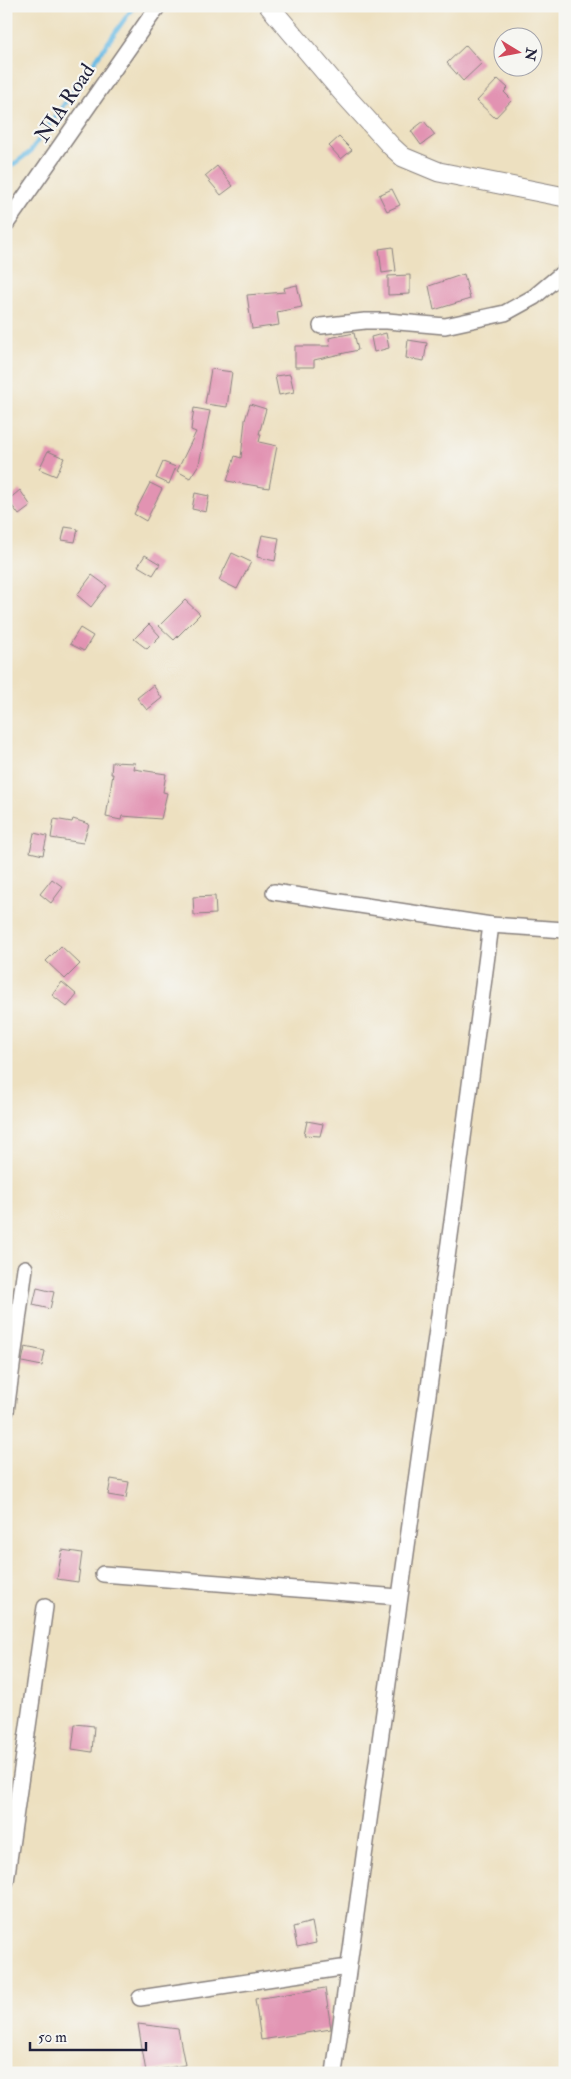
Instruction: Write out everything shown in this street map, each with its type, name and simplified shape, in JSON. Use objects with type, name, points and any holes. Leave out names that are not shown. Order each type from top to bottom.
[{"type":"street","name":"NIA Road","points":[[6,224],[158,6]]},
{"type":"street","points":[[269,6],[342,92],[391,146],[404,156],[439,172],[565,198]]},
{"type":"street","points":[[321,326],[365,321],[445,326],[505,313],[534,297],[565,271]]},
{"type":"street","points":[[274,892],[491,925],[565,930]]},
{"type":"street","points":[[334,2073],[491,925]]},
{"type":"street","points":[[6,1411],[25,1268]]},
{"type":"street","points":[[103,1574],[400,1597]]},
{"type":"street","points":[[6,1880],[45,1607]]},
{"type":"street","points":[[140,1998],[348,1967]]},
{"type":"building","points":[[466,45],[482,63],[463,81],[447,63]]},
{"type":"building","points":[[498,79],[508,88],[504,92],[512,100],[495,118],[477,101]]},
{"type":"building","points":[[424,121],[435,135],[421,145],[411,131]]},
{"type":"building","points":[[339,137],[352,150],[341,159],[329,146]]},
{"type":"building","points":[[217,166],[233,186],[221,195],[205,176]]},
{"type":"building","points":[[392,189],[400,205],[387,211],[379,195]]},
{"type":"building","points":[[393,247],[396,271],[382,273],[379,249]]},
{"type":"building","points":[[464,274],[470,299],[434,310],[429,286]]},
{"type":"building","points":[[410,275],[410,294],[388,295],[388,276]]},
{"type":"building","points":[[297,285],[302,307],[277,312],[279,325],[252,329],[247,295],[285,292],[284,288]]},
{"type":"building","points":[[354,333],[358,350],[314,360],[314,367],[295,367],[295,346],[330,346],[329,338]]},
{"type":"building","points":[[386,333],[389,348],[374,352],[371,337]]},
{"type":"building","points":[[408,340],[427,343],[424,361],[406,358]]},
{"type":"building","points":[[211,369],[232,372],[227,407],[205,404]]},
{"type":"building","points":[[290,374],[294,392],[279,395],[275,376]]},
{"type":"building","points":[[250,404],[266,409],[259,434],[261,434],[259,442],[277,446],[269,488],[227,481],[235,456],[241,458],[245,420]]},
{"type":"building","points":[[194,408],[210,411],[199,464],[190,478],[177,471],[196,432],[191,430]]},
{"type":"building","points":[[48,451],[64,458],[56,476],[39,469]]},
{"type":"building","points":[[163,462],[176,467],[169,484],[156,478]]},
{"type":"building","points":[[150,483],[162,489],[146,521],[134,514]]},
{"type":"building","points":[[20,490],[31,506],[19,515],[8,500]]},
{"type":"building","points":[[195,493],[209,496],[206,512],[192,509]]},
{"type":"building","points":[[65,527],[78,529],[75,542],[62,540]]},
{"type":"building","points":[[262,535],[279,538],[275,561],[257,557]]},
{"type":"building","points":[[232,553],[251,562],[237,589],[219,580]]},
{"type":"building","points":[[145,555],[160,564],[153,575],[138,566]]},
{"type":"building","points":[[92,575],[107,586],[91,607],[77,595]]},
{"type":"building","points":[[185,600],[200,614],[174,640],[159,626]]},
{"type":"building","points":[[149,624],[160,636],[147,649],[134,639]]},
{"type":"building","points":[[80,628],[93,636],[84,651],[70,644]]},
{"type":"building","points":[[153,685],[162,698],[147,710],[137,698]]},
{"type":"building","points":[[112,762],[135,763],[134,769],[166,774],[163,792],[167,793],[161,819],[122,816],[121,820],[106,817],[113,774],[111,774]]},
{"type":"building","points":[[54,819],[72,822],[73,819],[89,824],[83,843],[51,838]]},
{"type":"building","points":[[34,833],[47,836],[43,855],[30,852]]},
{"type":"building","points":[[52,879],[63,887],[51,903],[40,894]]},
{"type":"building","points":[[215,896],[216,914],[194,915],[193,897]]},
{"type":"building","points":[[61,946],[80,964],[65,979],[46,961]]},
{"type":"building","points":[[62,982],[77,995],[67,1007],[52,995]]},
{"type":"building","points":[[307,1121],[323,1124],[320,1136],[304,1135]]},
{"type":"building","points":[[37,1288],[54,1292],[50,1309],[33,1305]]},
{"type":"building","points":[[25,1347],[45,1351],[42,1366],[22,1362]]},
{"type":"building","points":[[111,1479],[129,1482],[126,1498],[108,1495]]},
{"type":"building","points":[[62,1550],[82,1553],[78,1582],[57,1579]]},
{"type":"building","points":[[75,1724],[94,1726],[92,1752],[72,1749]]},
{"type":"building","points":[[312,1922],[316,1943],[297,1947],[293,1927]]},
{"type":"building","points":[[325,1988],[331,2029],[261,2040],[255,1999]]},
{"type":"building","points":[[138,2024],[178,2029],[185,2065],[146,2072]]},
{"type":"waterway","points":[[6,170],[30,152],[134,6]]}]
